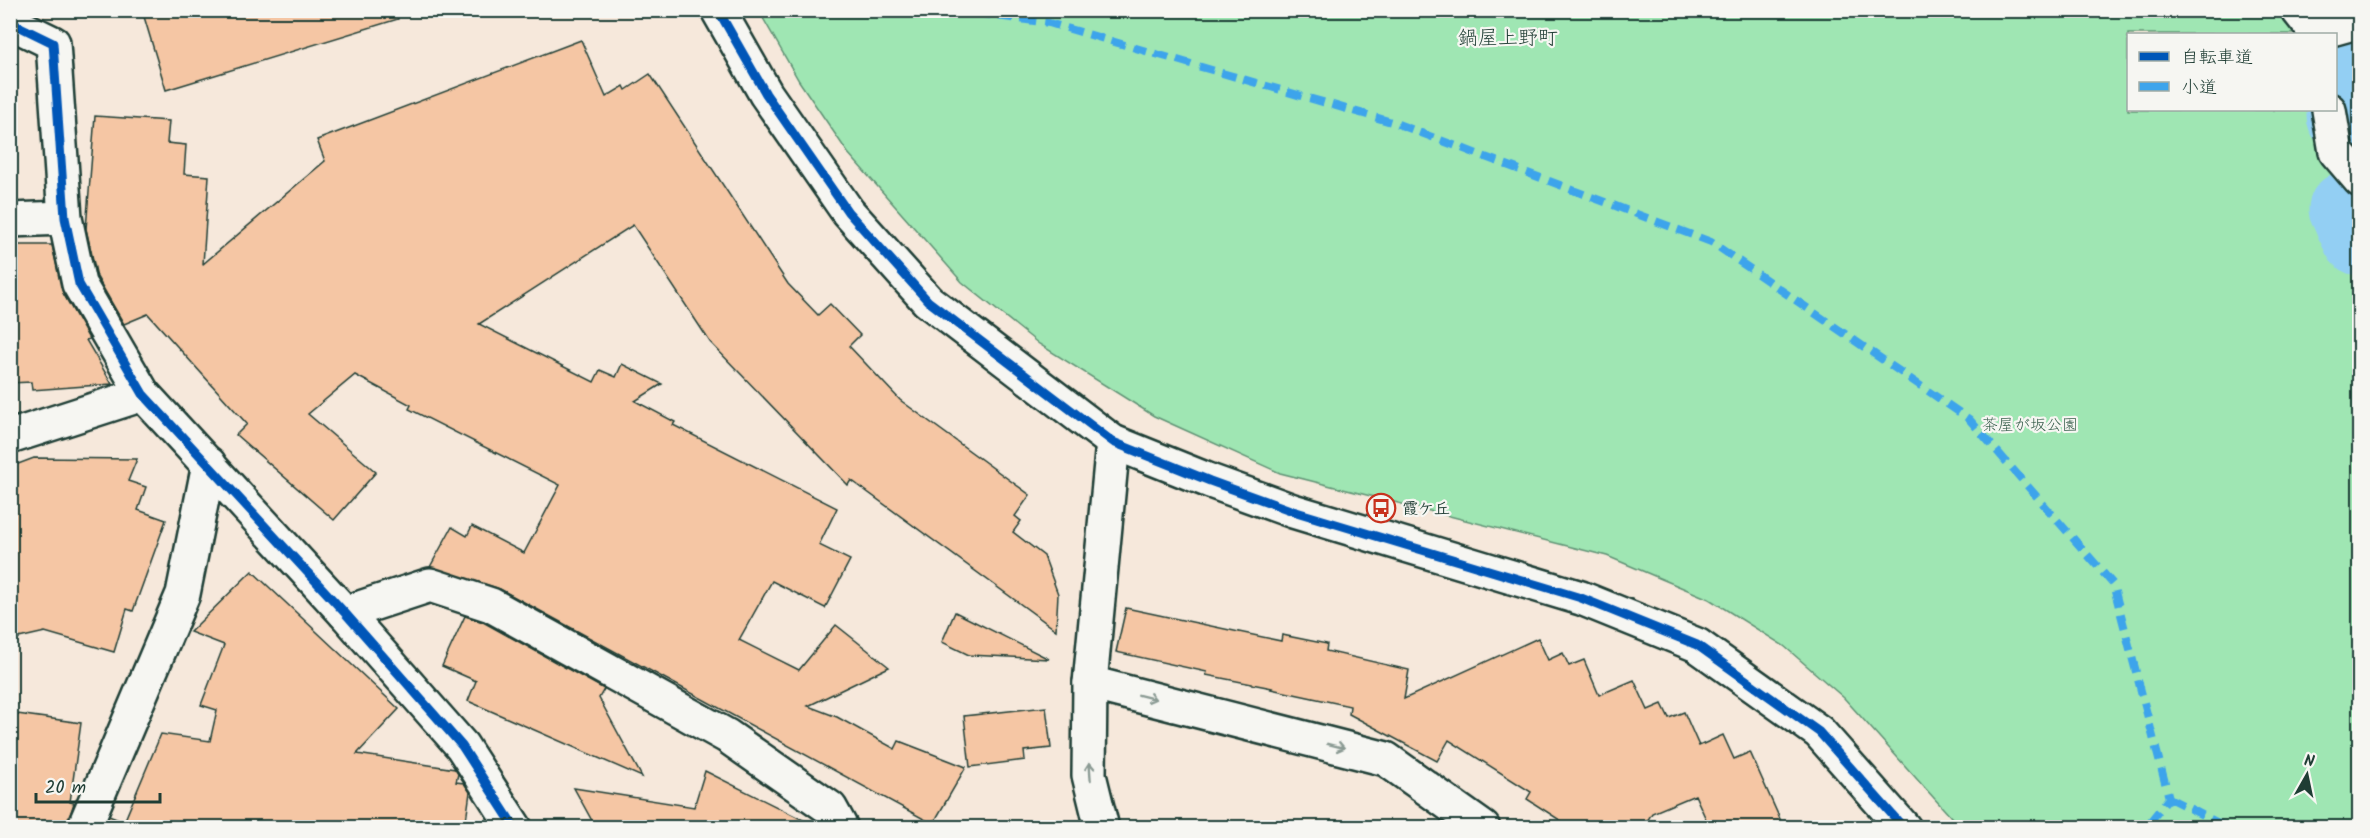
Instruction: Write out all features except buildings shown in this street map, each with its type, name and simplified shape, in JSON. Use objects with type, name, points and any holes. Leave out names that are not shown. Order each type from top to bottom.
[{"type":"street","points":[[718,10],[766,94],[848,212],[928,301],[1113,442],[1210,482],[1293,511],[1581,598],[1697,645],[1819,732],[1904,828]]},
{"type":"street","points":[[2311,26],[2360,21]]},
{"type":"street","points":[[10,22],[53,43],[64,218],[79,284],[143,394],[345,613],[462,746],[515,828]]},
{"type":"street","points":[[2329,111],[2336,152],[2360,180]]},
{"type":"street","points":[[10,220],[64,218]]},
{"type":"street","points":[[10,437],[143,394]]},
{"type":"street","points":[[1102,828],[1089,775],[1090,683],[1113,442]]},
{"type":"street","points":[[84,828],[183,594],[208,464]]},
{"type":"street","points":[[345,613],[430,585],[491,605],[727,736],[830,808],[841,828]]},
{"type":"street","points":[[1090,683],[1386,759],[1484,828]]},
{"type":"green space","name":"茶屋が坂公園","points":[[759,11],[2359,11],[2359,827],[1960,827],[1844,698],[1784,646],[1709,599],[1607,556],[1280,473],[1154,416],[1039,344],[962,282],[848,153],[799,81]]},
{"type":"waterway","points":[[2337,67],[2344,92],[2344,116]]},
{"type":"waterway","points":[[2346,209],[2360,238]]},
{"type":"marked path","points":[[953,10],[1049,23],[1395,123],[1711,242],[1969,419],[2113,584],[2169,798],[2145,828]]},
{"type":"marked path","points":[[2169,798],[2228,828]]},
{"type":"cycle path","points":[[718,10],[766,94],[848,212],[928,301],[1113,442],[1293,511],[1581,598],[1697,645],[1819,732],[1904,828]]},
{"type":"cycle path","points":[[10,22],[53,43],[65,218],[79,284],[143,394],[345,613],[462,746],[515,828]]},
{"type":"place","name":"霞ケ丘","points":[[1381,508]]},
{"type":"district","name":"鍋屋上野町","points":[[1508,37]]}]
